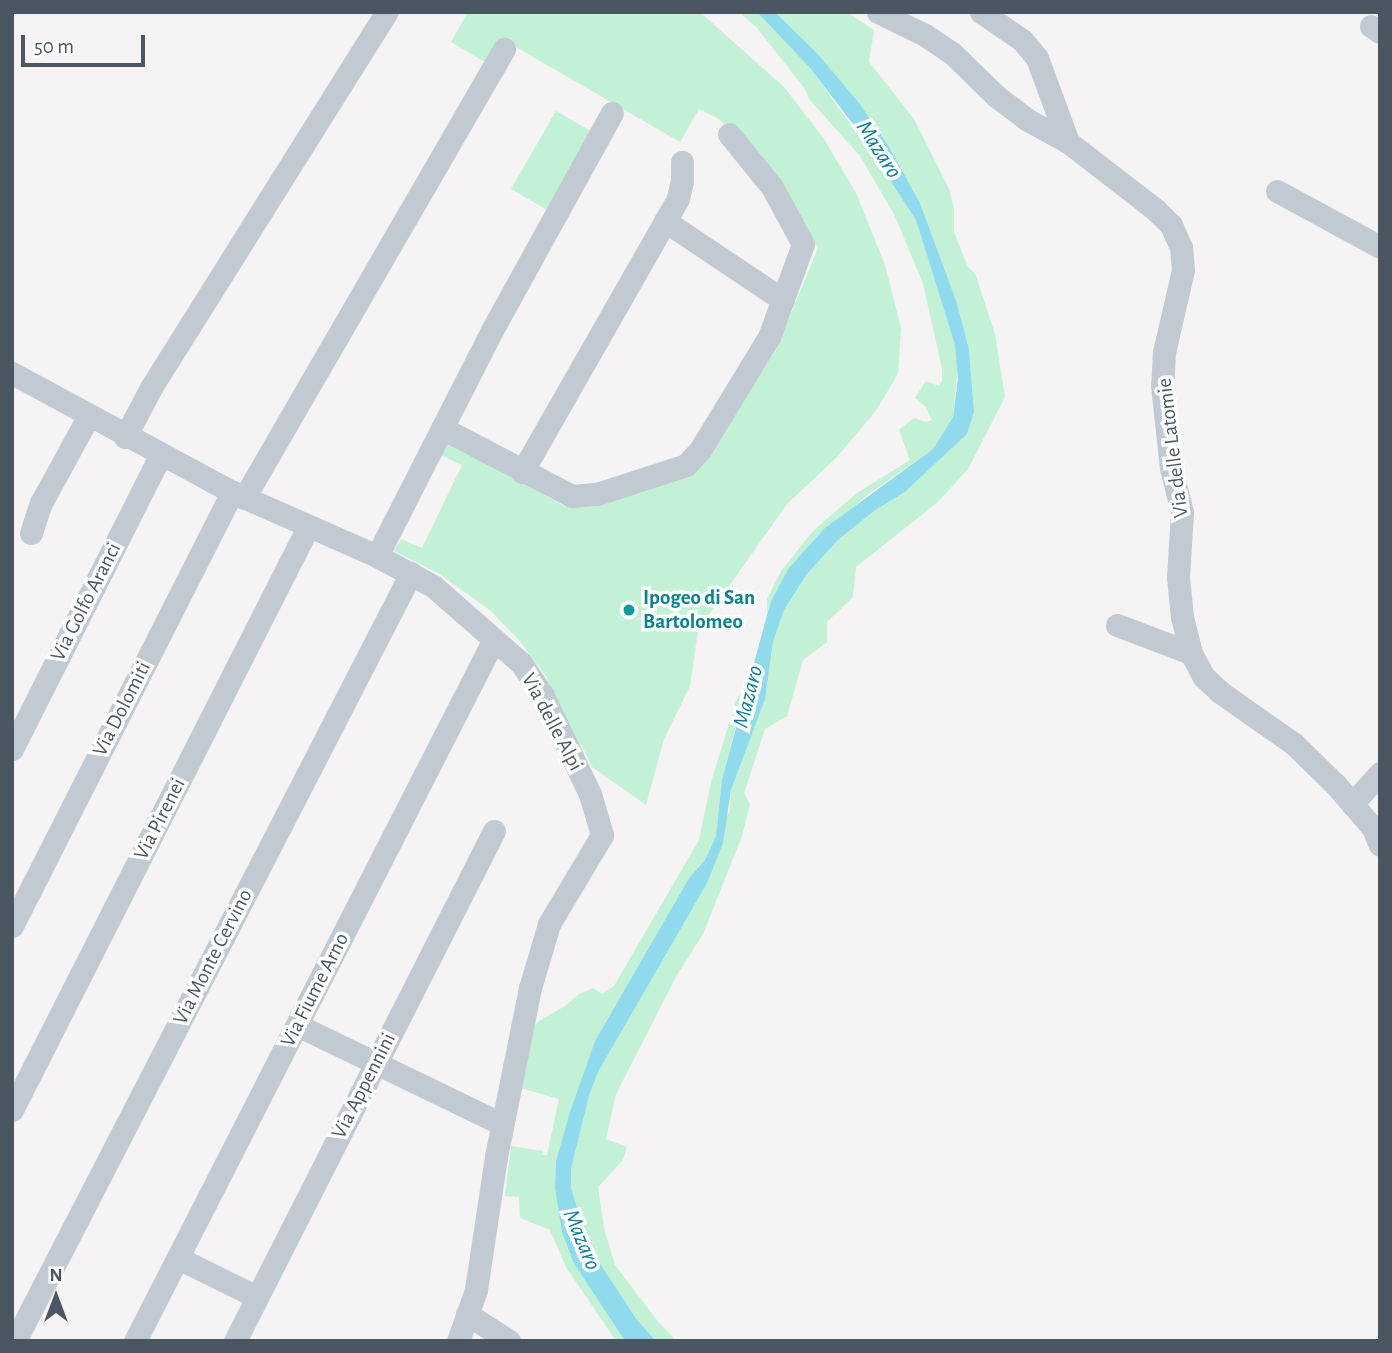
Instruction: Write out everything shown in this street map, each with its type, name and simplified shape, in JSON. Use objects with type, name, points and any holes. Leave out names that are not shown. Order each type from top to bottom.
[{"type":"street","points":[[125,437],[152,386],[387,12]]},
{"type":"street","name":"Via delle Latomie","points":[[878,12],[934,41],[1026,119],[1068,142],[1156,210],[1171,225],[1181,247],[1183,270],[1164,352],[1162,385],[1171,468],[1182,512],[1178,577],[1182,617],[1191,653],[1204,677],[1220,692],[1294,744],[1353,804],[1373,828],[1380,845]]},
{"type":"street","points":[[981,12],[1022,40],[1037,58],[1068,142]]},
{"type":"street","name":"Via Dolomiti","points":[[12,926],[238,495],[504,49]]},
{"type":"street","points":[[377,556],[442,428],[612,113]]},
{"type":"street","points":[[442,428],[572,496],[597,494],[685,465],[700,450],[757,361],[803,244],[772,187],[729,134]]},
{"type":"street","points":[[522,472],[678,198],[682,162]]},
{"type":"street","points":[[1277,191],[1380,247]]},
{"type":"street","points":[[664,221],[783,300]]},
{"type":"street","name":"Via delle Alpi","points":[[12,373],[160,456],[238,495],[377,556],[433,586],[521,663],[543,695],[590,794],[602,835],[549,924],[530,988],[502,1124],[476,1290],[458,1341]]},
{"type":"street","points":[[31,533],[41,503],[88,417]]},
{"type":"street","name":"Via Golfo Aranci","points":[[12,749],[160,456]]},
{"type":"street","name":"Via Pirenei","points":[[12,1111],[308,527]]},
{"type":"street","name":"Via Monte Cervino","points":[[15,1341],[411,573]]},
{"type":"street","points":[[1117,625],[1191,653]]},
{"type":"street","name":"Via Fiume Arno","points":[[135,1341],[494,639]]},
{"type":"street","points":[[1353,804],[1380,773]]},
{"type":"street","name":"Via Appennini","points":[[235,1341],[494,831]]},
{"type":"street","points":[[297,1025],[502,1124]]},
{"type":"street","points":[[178,1258],[257,1297]]},
{"type":"street","points":[[467,1314],[509,1341]]},
{"type":"green space","points":[[468,12],[700,12],[784,87],[824,139],[856,193],[885,265],[901,328],[898,374],[875,412],[836,458],[787,504],[698,630],[690,686],[664,739],[646,805],[592,767],[582,746],[575,743],[546,676],[518,639],[491,611],[438,573],[394,551],[401,539],[422,548],[462,465],[441,455],[449,441],[562,505],[578,505],[679,479],[697,471],[776,350],[818,248],[779,180],[719,119],[699,109],[680,142],[502,39],[488,64],[451,42]]},
{"type":"green space","points":[[739,12],[757,12],[810,68],[902,196],[916,220],[955,345],[958,364],[953,417],[933,449],[863,498],[771,601],[767,613],[767,599],[781,571],[814,530],[857,493],[910,460],[899,430],[914,418],[926,422],[932,420],[926,407],[915,398],[926,381],[939,386],[942,381],[942,368],[923,284],[895,216],[860,156],[809,99],[805,89],[757,28]]},
{"type":"green space","points":[[775,12],[847,12],[874,30],[869,62],[914,119],[949,189],[954,209],[954,232],[968,267],[975,273],[995,334],[1005,397],[968,469],[938,502],[856,567],[853,597],[827,622],[827,642],[803,660],[787,716],[765,729],[744,793],[750,804],[742,836],[703,934],[677,975],[616,1094],[606,1139],[627,1147],[623,1160],[598,1187],[604,1228],[615,1265],[660,1324],[677,1341],[656,1341],[637,1320],[588,1245],[577,1212],[571,1188],[571,1169],[589,1096],[598,1072],[642,995],[730,810],[731,790],[765,699],[773,642],[784,610],[807,574],[838,540],[874,511],[905,492],[967,434],[974,412],[969,348],[957,303],[920,203],[888,145],[859,103],[818,54]]},
{"type":"green space","points":[[556,111],[594,133],[549,211],[511,189]]},
{"type":"green space","points":[[745,692],[722,779],[716,836],[705,860],[689,878],[595,1041],[556,1161],[555,1188],[566,1245],[573,1262],[625,1341],[616,1341],[566,1267],[550,1230],[520,1218],[519,1197],[505,1196],[511,1146],[543,1151],[542,1155],[547,1155],[559,1099],[520,1088],[528,1033],[539,1021],[565,1006],[579,994],[593,988],[602,994],[614,986],[699,840],[711,782],[737,698]]},
{"type":"water","name":"Mazaro","points":[[757,12],[775,12],[818,54],[859,103],[888,145],[920,203],[957,303],[969,349],[974,412],[967,434],[905,492],[874,511],[838,540],[807,574],[784,610],[773,642],[765,699],[731,790],[723,843],[707,883],[598,1072],[589,1096],[571,1169],[571,1188],[588,1245],[637,1320],[656,1341],[625,1341],[573,1262],[562,1232],[555,1188],[556,1161],[570,1112],[595,1041],[689,878],[705,860],[716,836],[722,779],[771,601],[789,568],[825,528],[933,449],[953,417],[958,379],[955,345],[916,220],[856,128],[810,68]]},
{"type":"place","name":"Ipogeo di San Bartolomeo","points":[[629,610]]}]
